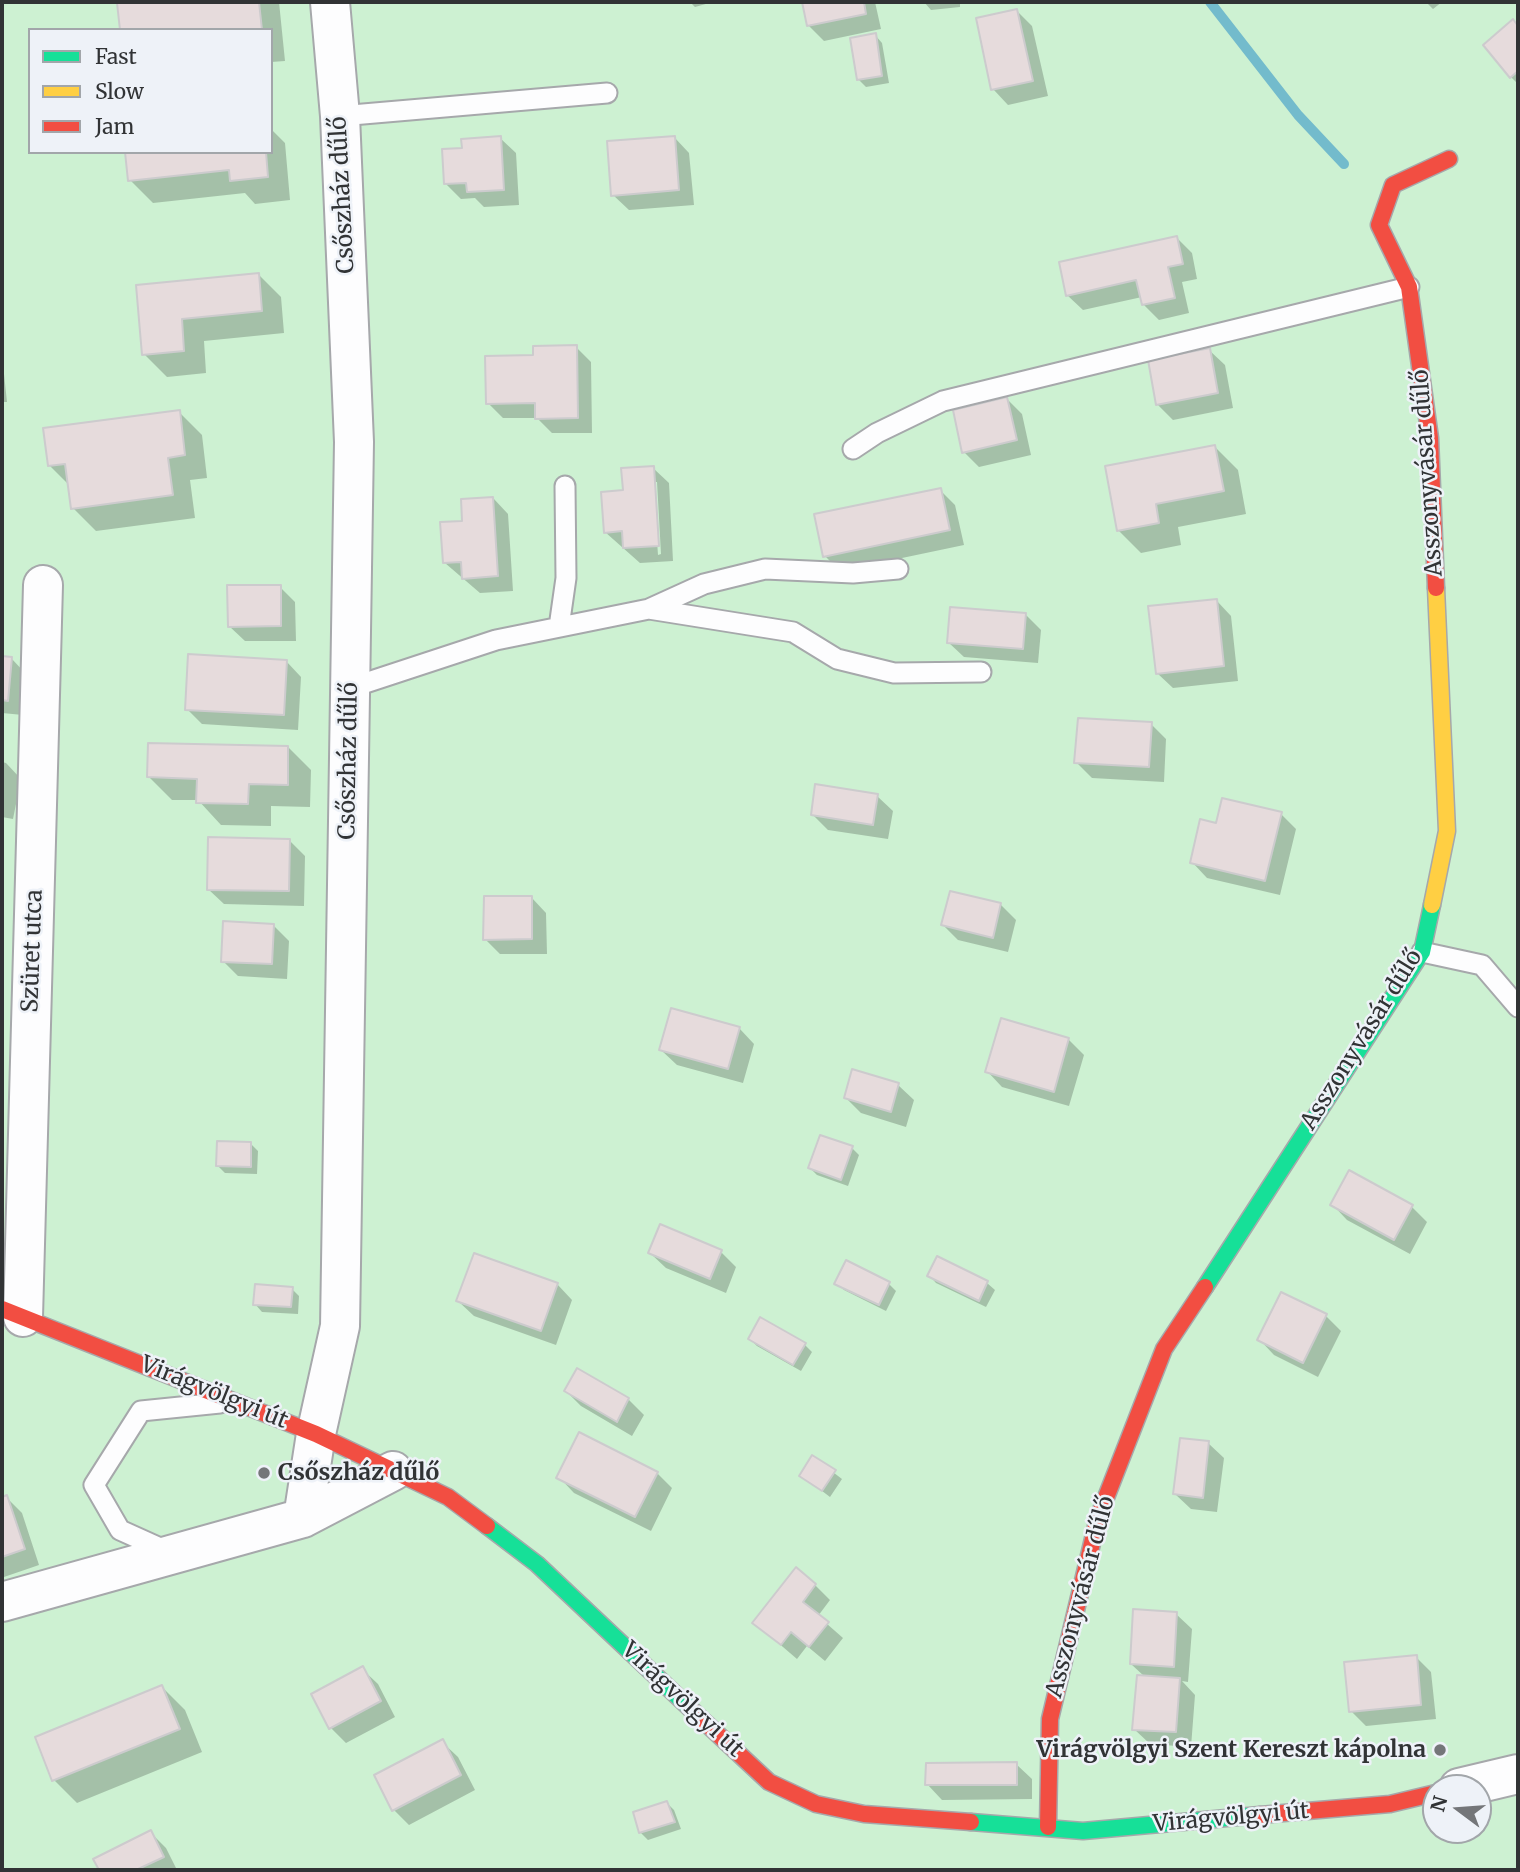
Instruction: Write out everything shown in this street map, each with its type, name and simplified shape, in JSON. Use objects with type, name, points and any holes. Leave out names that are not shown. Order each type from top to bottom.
[{"type":"street","name":"Csőszház dűlő","points":[[303,1518],[316,1434],[340,1326],[354,442],[340,116],[330,2]]},
{"type":"street","name":"Asszonyvásár dűlő","points":[[1048,1827],[1050,1719],[1098,1518],[1164,1349],[1422,952],[1447,831],[1430,438],[1409,287],[1379,225],[1393,185],[1448,159]]},
{"type":"street","name":"Szüret utca","points":[[13,1313],[43,585]]},
{"type":"street","name":"Virágvölgyi út","points":[[13,1313],[316,1434],[448,1497],[537,1564],[769,1782],[816,1804],[864,1814],[1083,1831],[1390,1804],[1422,1796]]},
{"type":"street","points":[[2,1602],[303,1518],[393,1471]]},
{"type":"street","points":[[1492,1780],[1518,1774]]},
{"type":"lane","points":[[340,116],[607,93]]},
{"type":"lane","points":[[853,449],[877,433],[943,401],[1409,287]]},
{"type":"lane","points":[[559,627],[566,578],[565,486]]},
{"type":"lane","points":[[350,688],[496,640],[649,609],[704,584],[765,569],[853,573],[898,569]]},
{"type":"lane","points":[[649,609],[793,632],[836,659],[894,673],[981,672]]},
{"type":"lane","points":[[1422,952],[1482,965],[1518,1007]]},
{"type":"lane","points":[[173,1554],[120,1530],[94,1485],[141,1411],[234,1401]]},
{"type":"green space","points":[[2,2],[1518,2],[1518,1870],[2,1870]]},
{"type":"building","points":[[259,2],[262,28],[120,28],[117,3]]},
{"type":"building","points":[[802,2],[864,2],[866,14],[807,26]]},
{"type":"building","points":[[1017,9],[1033,81],[991,90],[976,18]]},
{"type":"building","points":[[1513,19],[1518,26],[1518,71],[1510,78],[1483,45]]},
{"type":"building","points":[[876,33],[882,76],[857,80],[850,38]]},
{"type":"building","points":[[501,136],[504,190],[467,192],[466,183],[444,184],[442,149],[462,148],[461,139]]},
{"type":"building","points":[[675,136],[679,190],[611,196],[607,141]]},
{"type":"building","points":[[125,154],[266,154],[268,177],[230,181],[229,170],[128,181]]},
{"type":"building","points":[[1177,236],[1183,264],[1168,267],[1175,298],[1142,305],[1136,280],[1066,296],[1059,262]]},
{"type":"building","points":[[259,273],[262,311],[182,319],[184,351],[142,355],[136,285]]},
{"type":"building","points":[[577,345],[578,418],[535,419],[535,403],[486,404],[485,356],[533,355],[533,346]]},
{"type":"building","points":[[1210,348],[1218,393],[1156,405],[1148,360]]},
{"type":"building","points":[[1007,397],[1017,440],[962,453],[953,410]]},
{"type":"building","points":[[180,410],[185,455],[168,458],[173,495],[71,509],[65,464],[48,466],[43,428]]},
{"type":"building","points":[[1215,445],[1224,491],[1156,504],[1159,523],[1117,531],[1105,466]]},
{"type":"building","points":[[654,466],[659,546],[623,548],[622,531],[604,533],[601,492],[623,490],[621,468]]},
{"type":"building","points":[[941,488],[950,530],[823,557],[814,514]]},
{"type":"building","points":[[493,497],[498,576],[462,579],[461,562],[443,563],[440,522],[462,521],[461,499]]},
{"type":"building","points":[[227,585],[281,585],[281,626],[228,627]]},
{"type":"building","points":[[1217,599],[1224,666],[1156,674],[1148,606]]},
{"type":"building","points":[[950,607],[1026,613],[1023,649],[947,643]]},
{"type":"building","points":[[188,654],[287,660],[284,715],[185,710]]},
{"type":"building","points":[[2,656],[12,657],[8,701],[2,700]]},
{"type":"building","points":[[1078,718],[1152,722],[1149,767],[1074,763]]},
{"type":"building","points":[[148,743],[288,746],[288,785],[249,784],[248,804],[196,803],[197,779],[147,777]]},
{"type":"building","points":[[815,784],[878,794],[873,825],[811,815]]},
{"type":"building","points":[[1222,798],[1282,812],[1265,881],[1190,863],[1200,819],[1216,823]]},
{"type":"building","points":[[208,837],[290,839],[289,891],[207,890]]},
{"type":"building","points":[[950,891],[1001,903],[993,938],[941,925]]},
{"type":"building","points":[[484,896],[532,896],[532,939],[483,940]]},
{"type":"building","points":[[223,921],[274,924],[272,964],[221,962]]},
{"type":"building","points":[[671,1008],[740,1027],[728,1069],[659,1050]]},
{"type":"building","points":[[1001,1018],[1069,1038],[1054,1092],[985,1072]]},
{"type":"building","points":[[852,1069],[899,1083],[891,1112],[844,1098]]},
{"type":"building","points":[[820,1135],[853,1146],[841,1180],[808,1168]]},
{"type":"building","points":[[217,1141],[251,1142],[251,1167],[216,1166]]},
{"type":"building","points":[[1349,1170],[1413,1205],[1394,1240],[1330,1205]]},
{"type":"building","points":[[660,1224],[722,1250],[710,1279],[648,1253]]},
{"type":"building","points":[[474,1253],[558,1283],[541,1331],[456,1301]]},
{"type":"building","points":[[937,1256],[988,1281],[979,1301],[927,1276]]},
{"type":"building","points":[[846,1260],[890,1282],[879,1305],[834,1284]]},
{"type":"building","points":[[255,1284],[293,1287],[291,1307],[253,1305]]},
{"type":"building","points":[[1281,1292],[1327,1314],[1303,1363],[1257,1340]]},
{"type":"building","points":[[760,1317],[806,1343],[793,1365],[748,1339]]},
{"type":"building","points":[[577,1368],[629,1398],[617,1422],[564,1391]]},
{"type":"building","points":[[579,1432],[658,1472],[635,1517],[556,1478]]},
{"type":"building","points":[[1180,1438],[1209,1441],[1203,1498],[1173,1494]]},
{"type":"building","points":[[812,1455],[836,1470],[822,1491],[799,1476]]},
{"type":"building","points":[[7,1495],[25,1549],[2,1557],[2,1497]]},
{"type":"building","points":[[796,1567],[816,1584],[803,1602],[829,1622],[809,1647],[791,1632],[781,1645],[752,1623]]},
{"type":"building","points":[[1133,1609],[1177,1612],[1174,1667],[1130,1664]]},
{"type":"building","points":[[1417,1655],[1421,1705],[1349,1712],[1344,1662]]},
{"type":"building","points":[[363,1666],[381,1701],[329,1729],[311,1694]]},
{"type":"building","points":[[1137,1675],[1180,1678],[1176,1732],[1132,1730]]},
{"type":"building","points":[[162,1685],[180,1729],[52,1781],[35,1737]]},
{"type":"building","points":[[443,1739],[461,1775],[392,1811],[374,1775]]},
{"type":"building","points":[[1017,1762],[1017,1785],[925,1785],[926,1763]]},
{"type":"building","points":[[667,1801],[675,1822],[639,1833],[633,1812]]},
{"type":"building","points":[[151,1830],[164,1857],[136,1870],[99,1870],[93,1859]]},
{"type":"waterway","points":[[1210,2],[1298,115],[1344,164]]},
{"type":"traffic: fast","points":[[1205,1287],[1422,952],[1432,905]]},
{"type":"traffic: fast","points":[[487,1526],[537,1564],[694,1712]]},
{"type":"traffic: fast","points":[[971,1822],[1083,1831],[1260,1815]]},
{"type":"traffic: slow","points":[[1432,905],[1447,831],[1436,588]]},
{"type":"traffic: jam","points":[[1436,588],[1430,438],[1409,287],[1379,225],[1393,185],[1449,159]]},
{"type":"traffic: jam","points":[[1048,1827],[1050,1719],[1098,1518],[1164,1349],[1205,1287]]},
{"type":"traffic: jam","points":[[2,1309],[316,1434],[448,1497],[487,1526]]},
{"type":"traffic: jam","points":[[694,1712],[769,1782],[816,1804],[864,1814],[971,1822]]},
{"type":"traffic: jam","points":[[1260,1815],[1390,1804],[1422,1796]]},
{"type":"place","name":"Csőszház dűlő","points":[[264,1473]]},
{"type":"place","name":"Virágvölgyi Szent Kereszt kápolna","points":[[1440,1750]]}]
